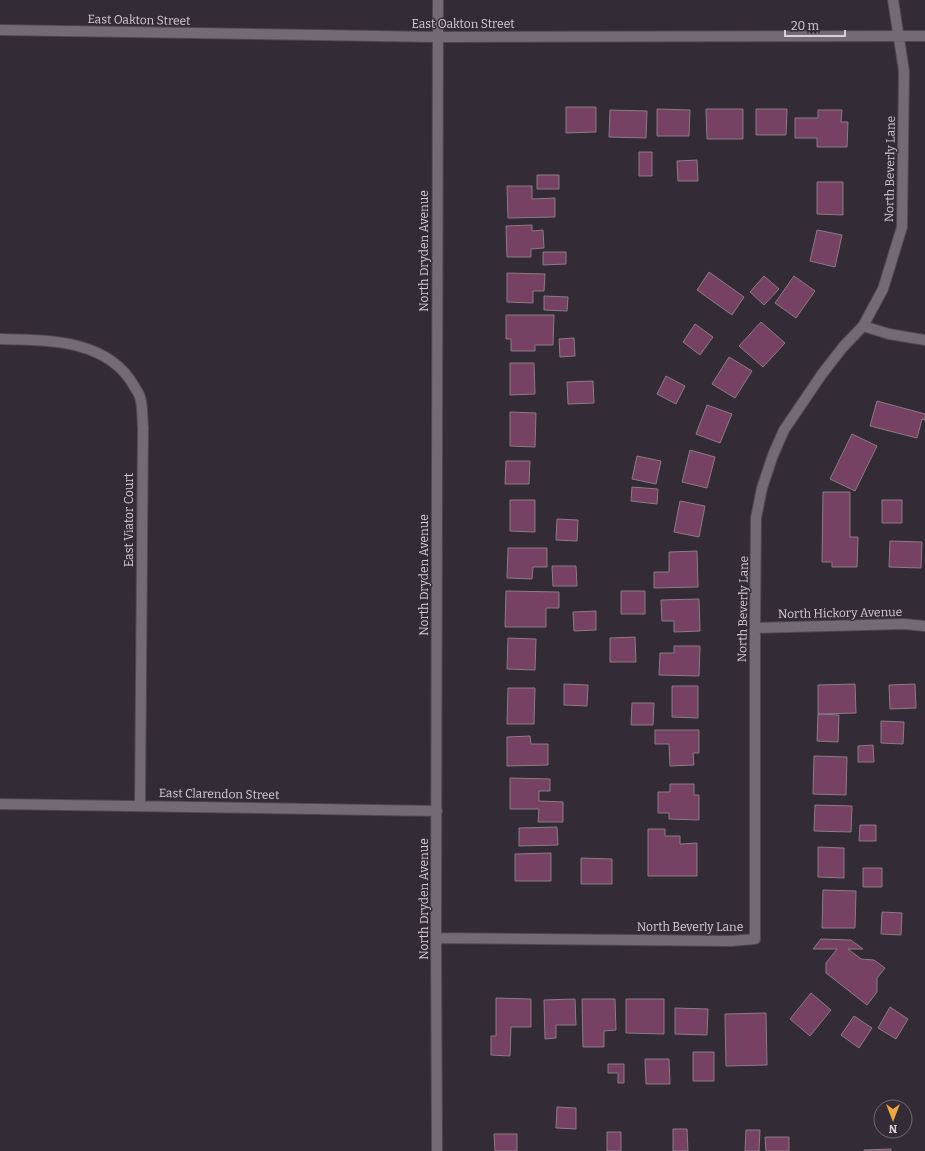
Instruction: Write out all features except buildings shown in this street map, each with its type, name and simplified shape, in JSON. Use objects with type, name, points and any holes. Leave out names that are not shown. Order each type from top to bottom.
[{"type":"street","name":"North Dryden Avenue","points":[[437,1151],[438,0]]},
{"type":"street","name":"North Beverly Lane","points":[[436,938],[755,939],[756,518],[762,488],[773,455],[784,430],[843,347],[863,326],[884,289],[902,227],[904,71],[893,0]]},
{"type":"street","name":"East Oakton Street","points":[[0,30],[437,37],[925,36]]},
{"type":"street","points":[[863,326],[889,334],[925,340]]},
{"type":"street","name":"East Viator Court","points":[[0,339],[45,340],[78,345],[108,358],[128,375],[140,397],[143,427],[140,806]]},
{"type":"street","name":"North Hickory Avenue","points":[[755,628],[904,624],[925,626]]},
{"type":"street","name":"East Clarendon Street","points":[[0,804],[437,811]]}]
